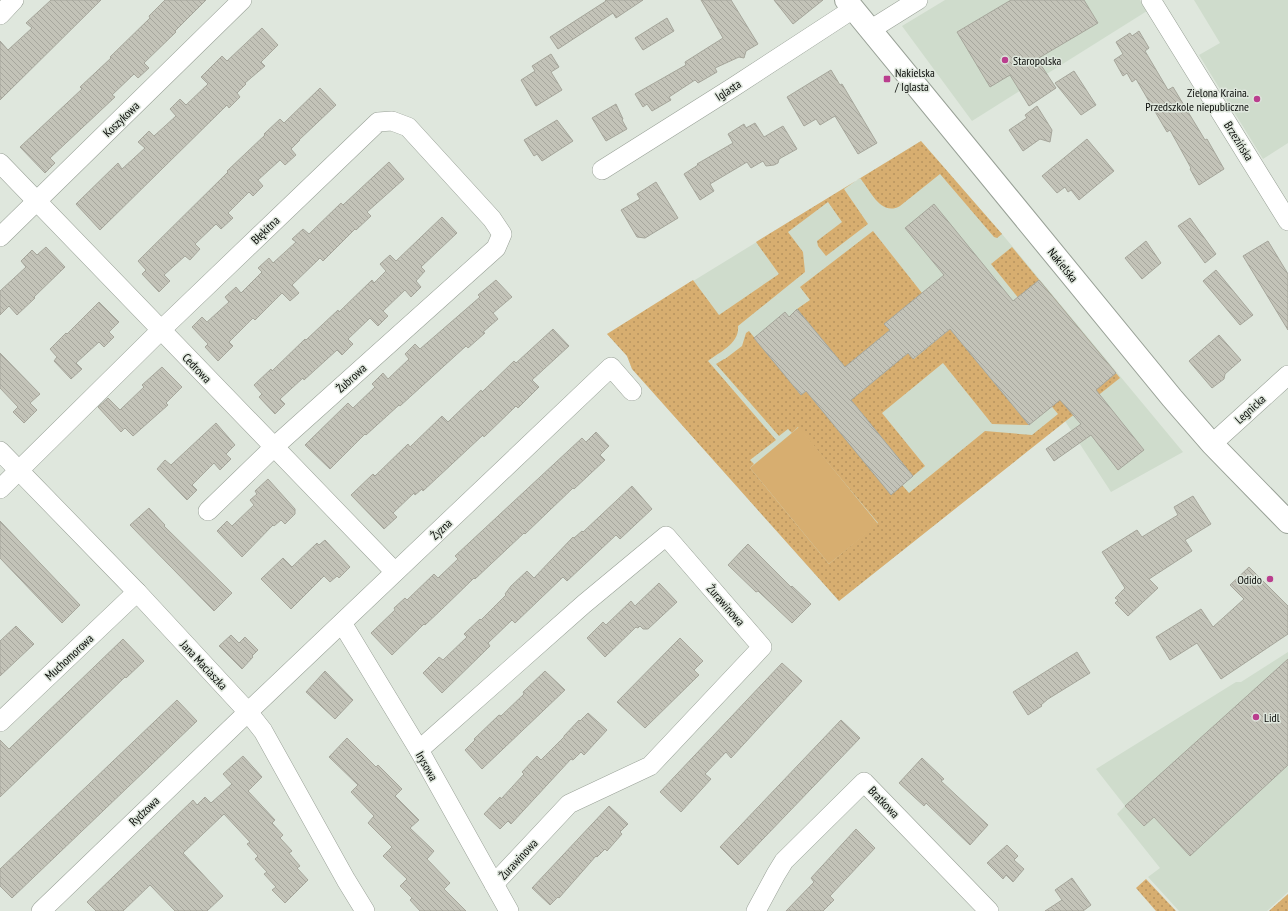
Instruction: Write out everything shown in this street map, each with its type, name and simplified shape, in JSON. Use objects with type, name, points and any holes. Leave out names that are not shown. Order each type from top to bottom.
[{"type":"main road","name":"Nakielska","points":[[850,4],[1139,359],[1212,444],[1288,522]]},
{"type":"street","points":[[0,15],[14,0]]},
{"type":"street","name":"Koszykowa","points":[[0,237],[242,0]]},
{"type":"street","points":[[870,30],[918,0]]},
{"type":"street","name":"Brzezińska","points":[[1151,0],[1288,221]]},
{"type":"street","name":"Iglasta","points":[[602,170],[732,88],[850,4]]},
{"type":"street","name":"Błękitna","points":[[0,489],[161,330],[378,122],[392,121],[408,127],[492,219],[502,234],[496,248]]},
{"type":"street","name":"Cedrowa","points":[[0,163],[395,572]]},
{"type":"street","name":"Żubrowa","points":[[208,511],[274,447],[496,248]]},
{"type":"street","name":"Żyzna","points":[[248,712],[611,367],[632,391]]},
{"type":"street","name":"Legnicka","points":[[1212,444],[1288,375]]},
{"type":"street","name":"Jana Maciaszka","points":[[0,451],[138,592],[248,712],[263,731],[346,880],[365,911]]},
{"type":"street","name":"Żurawinowa","points":[[418,750],[584,604],[666,536],[762,647],[650,766],[569,804],[494,884]]},
{"type":"street","name":"Muchomorowa","points":[[0,722],[138,592]]},
{"type":"street","name":"Irysowa","points":[[342,622],[418,750],[509,911]]},
{"type":"street","name":"Rydzowa","points":[[41,911],[248,712]]},
{"type":"street","name":"Bratkowa","points":[[756,911],[784,861],[864,782],[990,911]]},
{"type":"shaded area","points":[[945,0],[1140,0],[1147,11],[972,121],[902,26]]},
{"type":"shaded area","name":"Zielona Kraina. Przedszkole niepubliczne","points":[[1194,0],[1288,0],[1288,143],[1263,159],[1199,55],[1220,43]]},
{"type":"shaded area","points":[[921,141],[1002,234],[1183,452],[1111,492],[1065,421],[839,601],[632,369],[627,356],[607,334]]},
{"type":"shaded area","points":[[921,141],[1002,234],[997,238],[994,237],[940,174],[900,206],[893,208],[887,208],[877,201],[860,178]]},
{"type":"shaded area","points":[[855,181],[844,189],[868,224],[826,256],[818,246],[817,241],[842,222],[828,202],[788,232],[803,252],[805,272],[738,326],[738,332],[733,342],[708,361],[776,440],[750,460],[754,464],[750,468],[829,564],[878,523],[798,427],[792,433],[788,429],[779,436],[716,364],[742,346],[746,333],[749,331],[801,395],[808,390],[810,396],[891,494],[902,485],[909,493],[985,431],[1032,435],[1058,414],[977,316],[1013,305],[1032,315],[991,264],[1012,247],[1120,378],[839,601],[632,369],[627,356],[607,334],[693,280],[719,315],[779,274],[756,242]]},
{"type":"shaded area","points":[[873,231],[922,293],[885,324],[890,330],[845,367],[797,309],[810,300],[800,287]]},
{"type":"shaded area","points":[[950,329],[1029,425],[992,424],[943,363],[882,413],[925,466],[913,476],[851,400],[908,353],[914,359]]},
{"type":"shaded area","points":[[799,427],[878,524],[829,564],[750,468]]},
{"type":"shaded area","points":[[1288,652],[1288,892],[1267,911],[1179,911],[1148,877],[1160,868],[1117,814],[1125,806],[1096,769],[1236,682],[1241,682]]},
{"type":"shaded area","points":[[1146,879],[1176,911],[1156,911],[1136,888]]},
{"type":"shaded area","points":[[1288,894],[1288,911],[1269,911]]},
{"type":"building","points":[[51,0],[101,0],[0,100],[0,41],[8,50],[32,28],[26,23]]},
{"type":"building","points":[[165,0],[206,0],[144,63],[149,68],[138,78],[134,74],[112,95],[115,97],[50,158],[55,163],[45,173],[20,147],[82,89],[80,87],[111,58],[110,57],[150,18],[149,16]]},
{"type":"building","points":[[605,0],[643,0],[616,18],[613,13],[558,49],[550,37],[606,1]]},
{"type":"building","points":[[701,0],[731,0],[758,44],[746,51],[744,58],[739,57],[715,68],[717,72],[698,83],[695,80],[669,97],[671,100],[652,111],[647,104],[643,107],[635,94],[686,65],[685,62],[723,38]]},
{"type":"building","points":[[774,0],[823,0],[793,24]]},
{"type":"building","name":"Staropolska","points":[[1011,0],[1084,0],[1098,23],[1037,59],[1056,88],[1029,106],[1010,75],[990,87],[957,32]]},
{"type":"building","points":[[667,18],[674,31],[643,50],[635,38]]},
{"type":"building","points":[[262,28],[278,45],[261,62],[265,66],[245,83],[246,84],[237,93],[240,97],[229,108],[227,105],[100,230],[76,204],[118,163],[122,169],[145,148],[138,142],[149,131],[154,136],[176,116],[170,109],[180,99],[186,105],[208,84],[201,77],[222,56],[227,61]]},
{"type":"building","points":[[1139,31],[1149,48],[1145,51],[1168,90],[1173,87],[1205,140],[1207,139],[1224,169],[1199,185],[1170,130],[1167,132],[1136,79],[1132,82],[1127,73],[1123,76],[1114,60],[1123,54],[1116,42],[1130,33],[1132,36]]},
{"type":"building","points":[[551,54],[559,67],[551,72],[562,90],[536,106],[521,80],[535,71],[532,66]]},
{"type":"building","points":[[831,70],[840,85],[842,84],[877,143],[858,154],[835,116],[820,125],[816,119],[804,126],[787,97]]},
{"type":"building","points":[[1074,71],[1096,105],[1081,115],[1055,83]]},
{"type":"building","points":[[320,88],[336,105],[291,149],[296,155],[285,165],[280,160],[258,180],[263,186],[253,196],[249,192],[228,213],[233,218],[221,229],[216,224],[195,244],[200,249],[190,260],[185,256],[164,275],[170,281],[159,292],[142,274],[146,270],[138,261],[228,172],[227,171],[265,135],[264,134],[280,119],[284,123]]},
{"type":"building","points":[[616,104],[627,129],[606,141],[592,118]]},
{"type":"building","points":[[1037,106],[1052,130],[1050,142],[1040,139],[1023,151],[1009,130],[1027,118],[1025,115]]},
{"type":"building","points":[[557,120],[573,141],[542,161],[537,154],[534,156],[524,140]]},
{"type":"building","points":[[755,123],[764,137],[783,126],[797,149],[779,159],[778,163],[774,165],[766,166],[763,161],[751,168],[747,162],[710,184],[714,191],[700,200],[684,174],[698,165],[697,164],[733,143],[728,134],[744,124],[746,128]]},
{"type":"building","points":[[1087,139],[1114,171],[1079,200],[1071,190],[1068,192],[1065,187],[1057,193],[1042,176]]},
{"type":"building","points":[[389,162],[404,179],[367,212],[371,216],[356,230],[355,229],[323,261],[320,258],[292,285],[299,293],[290,301],[282,293],[255,320],[253,318],[229,342],[233,346],[218,361],[205,347],[208,344],[192,327],[202,317],[207,322],[229,302],[225,297],[236,287],[241,293],[262,272],[258,268],[269,258],[273,263],[296,242],[292,239],[303,229],[309,234],[341,203],[343,205]]},
{"type":"building","points":[[656,182],[678,218],[645,238],[637,237],[621,210],[640,199],[637,194]]},
{"type":"building","points":[[934,204],[1013,301],[1039,280],[1116,373],[1096,390],[1144,450],[1118,470],[1091,435],[1054,461],[1046,449],[1081,424],[1060,400],[1029,425],[950,329],[913,359],[908,353],[851,400],[913,476],[891,495],[806,391],[801,395],[754,338],[785,312],[789,317],[797,309],[845,367],[890,330],[884,324],[944,275],[905,228]]},
{"type":"building","points":[[442,217],[457,233],[421,267],[425,271],[416,281],[421,287],[411,297],[405,290],[383,311],[388,316],[378,326],[370,318],[348,339],[353,344],[342,355],[337,350],[304,380],[303,378],[280,399],[285,404],[275,414],[259,397],[262,394],[254,385],[271,369],[272,371],[338,310],[339,312],[372,280],[374,283],[386,271],[380,264],[390,255],[396,261]]},
{"type":"building","points":[[1190,218],[1216,254],[1205,263],[1178,226]]},
{"type":"building","points":[[1146,241],[1161,263],[1142,279],[1125,258]]},
{"type":"building","points":[[1268,241],[1288,274],[1288,330],[1243,256]]},
{"type":"building","points":[[46,247],[65,267],[17,315],[9,306],[0,315],[0,291],[26,267],[21,261],[32,250],[37,255]]},
{"type":"building","points":[[1216,270],[1253,315],[1240,325],[1203,281]]},
{"type":"building","points":[[496,280],[512,297],[493,313],[498,319],[468,348],[466,346],[400,406],[399,405],[366,435],[365,434],[330,469],[305,445],[348,403],[353,408],[375,387],[372,384],[383,373],[388,379],[409,359],[405,354],[415,344],[420,349],[480,297],[478,295]]},
{"type":"building","points":[[99,302],[119,322],[109,332],[114,337],[104,347],[99,342],[76,363],[82,369],[71,379],[54,361],[57,357],[50,349]]},
{"type":"building","points":[[553,329],[569,346],[532,380],[539,387],[518,408],[516,406],[484,437],[483,435],[423,491],[422,489],[415,495],[414,493],[393,513],[397,517],[384,529],[351,495],[373,474],[375,476],[408,444],[410,447],[442,416],[448,422],[481,390],[482,392],[514,361],[516,363]]},
{"type":"building","points":[[1219,335],[1241,360],[1225,374],[1224,379],[1212,388],[1189,361]]},
{"type":"building","points":[[0,353],[40,394],[30,403],[37,410],[24,423],[13,412],[18,407],[0,388]]},
{"type":"building","points":[[162,367],[182,387],[166,403],[168,405],[133,436],[125,428],[121,432],[98,407],[108,398],[120,410],[144,387],[142,385]]},
{"type":"building","points":[[216,423],[235,445],[226,454],[231,459],[220,470],[214,463],[192,485],[197,490],[187,500],[157,469],[165,460],[171,465]]},
{"type":"building","points":[[596,432],[609,446],[600,455],[605,460],[525,534],[524,533],[475,579],[474,578],[392,655],[371,633],[395,610],[394,608],[405,598],[407,600],[434,574],[438,578],[458,559],[455,556],[582,438],[586,442]]},
{"type":"building","points":[[268,479],[295,509],[295,514],[285,524],[281,520],[274,526],[273,525],[242,557],[217,531],[227,521],[232,526],[254,505],[250,500],[257,494],[255,491]]},
{"type":"building","points":[[632,486],[652,509],[620,539],[616,535],[567,581],[563,577],[515,623],[512,620],[488,643],[490,646],[442,693],[423,673],[439,657],[443,660],[467,637],[464,634],[480,619],[481,620],[506,595],[505,594],[511,586],[527,571],[534,578],[573,537],[574,538],[582,531],[583,532]]},
{"type":"building","points":[[1193,496],[1211,524],[1185,540],[1192,551],[1149,579],[1158,588],[1128,616],[1115,603],[1118,600],[1115,598],[1125,588],[1102,552],[1137,530],[1142,537],[1178,515],[1174,507]]},
{"type":"building","points":[[149,508],[165,525],[164,526],[232,593],[214,611],[130,525]]},
{"type":"building","points":[[0,521],[80,605],[62,623],[0,558]]},
{"type":"building","points":[[325,540],[350,567],[339,578],[337,576],[330,582],[324,576],[291,609],[261,579],[283,558],[292,567],[317,543],[319,545]]},
{"type":"building","points":[[748,544],[791,587],[792,586],[811,604],[792,623],[758,591],[756,592],[728,565]]},
{"type":"building","points":[[1249,567],[1288,606],[1288,634],[1221,679],[1197,643],[1170,660],[1156,637],[1201,609],[1213,627],[1244,599],[1230,585]]},
{"type":"building","points":[[659,583],[677,602],[648,629],[643,629],[640,626],[638,628],[636,627],[605,657],[587,638],[603,622],[606,625],[631,601],[635,606]]},
{"type":"building","points":[[16,626],[34,644],[0,676],[0,641]]},
{"type":"building","points":[[231,635],[239,643],[245,637],[258,650],[242,669],[219,646]]},
{"type":"building","points":[[680,638],[703,661],[694,670],[699,675],[645,728],[617,702]]},
{"type":"building","points":[[123,639],[144,661],[126,678],[125,677],[0,797],[0,740],[9,749]]},
{"type":"building","points":[[1077,652],[1090,673],[1048,699],[1041,705],[1042,706],[1028,715],[1013,692]]},
{"type":"building","name":"Lidl","points":[[1288,659],[1288,765],[1190,856],[1154,817],[1144,826],[1125,806]]},
{"type":"building","points":[[782,663],[802,681],[731,758],[726,752],[705,774],[711,779],[681,812],[660,792]]},
{"type":"building","points":[[325,671],[353,700],[335,719],[306,692]]},
{"type":"building","points":[[545,671],[565,690],[482,769],[465,750],[475,740],[474,739],[499,715],[501,716],[524,694],[523,692]]},
{"type":"building","points":[[177,700],[197,721],[12,898],[0,886],[0,869]]},
{"type":"building","points":[[588,713],[607,730],[584,755],[581,752],[573,760],[571,759],[511,824],[508,821],[500,829],[484,814],[500,797],[501,799],[524,774],[522,772],[537,756],[541,760],[579,720],[580,721]]},
{"type":"building","points":[[841,720],[860,738],[738,865],[720,847]]},
{"type":"building","points":[[347,738],[376,767],[378,765],[402,789],[395,796],[419,820],[410,828],[434,851],[427,859],[450,883],[444,889],[466,911],[420,911],[410,900],[412,898],[400,886],[407,879],[383,856],[392,847],[368,823],[374,816],[351,792],[358,785],[329,757]]},
{"type":"building","points":[[243,756],[262,777],[248,791],[275,820],[272,823],[283,835],[280,838],[292,851],[289,853],[300,866],[297,868],[308,880],[285,903],[272,890],[276,887],[264,874],[267,872],[255,859],[258,856],[247,844],[250,842],[224,814],[183,853],[223,896],[207,911],[175,911],[150,885],[123,911],[96,911],[87,902],[193,800],[197,805],[205,797],[211,803],[232,784],[223,774]]},
{"type":"building","points":[[922,758],[944,779],[941,781],[988,825],[970,845],[926,803],[924,806],[899,783]]},
{"type":"building","points":[[609,806],[628,824],[620,832],[622,834],[607,851],[605,849],[597,857],[596,856],[559,898],[558,897],[550,905],[532,888]]},
{"type":"building","points":[[856,829],[875,848],[830,896],[834,900],[823,911],[786,911],[814,882],[811,878]]},
{"type":"building","points":[[1007,845],[1018,856],[1014,860],[1024,869],[1013,882],[1006,875],[1003,879],[987,863]]},
{"type":"building","points":[[1072,878],[1091,905],[1083,911],[1045,911],[1062,900],[1055,890]]},
{"type":"place","name":"Staropolska","points":[[1005,60]]},
{"type":"place","name":"Nakielska / Iglasta","points":[[887,79]]},
{"type":"place","name":"Zielona Kraina. Przedszkole niepubliczne","points":[[1257,99]]},
{"type":"place","name":"Odido","points":[[1270,579]]},
{"type":"place","name":"Lidl","points":[[1256,717]]}]
